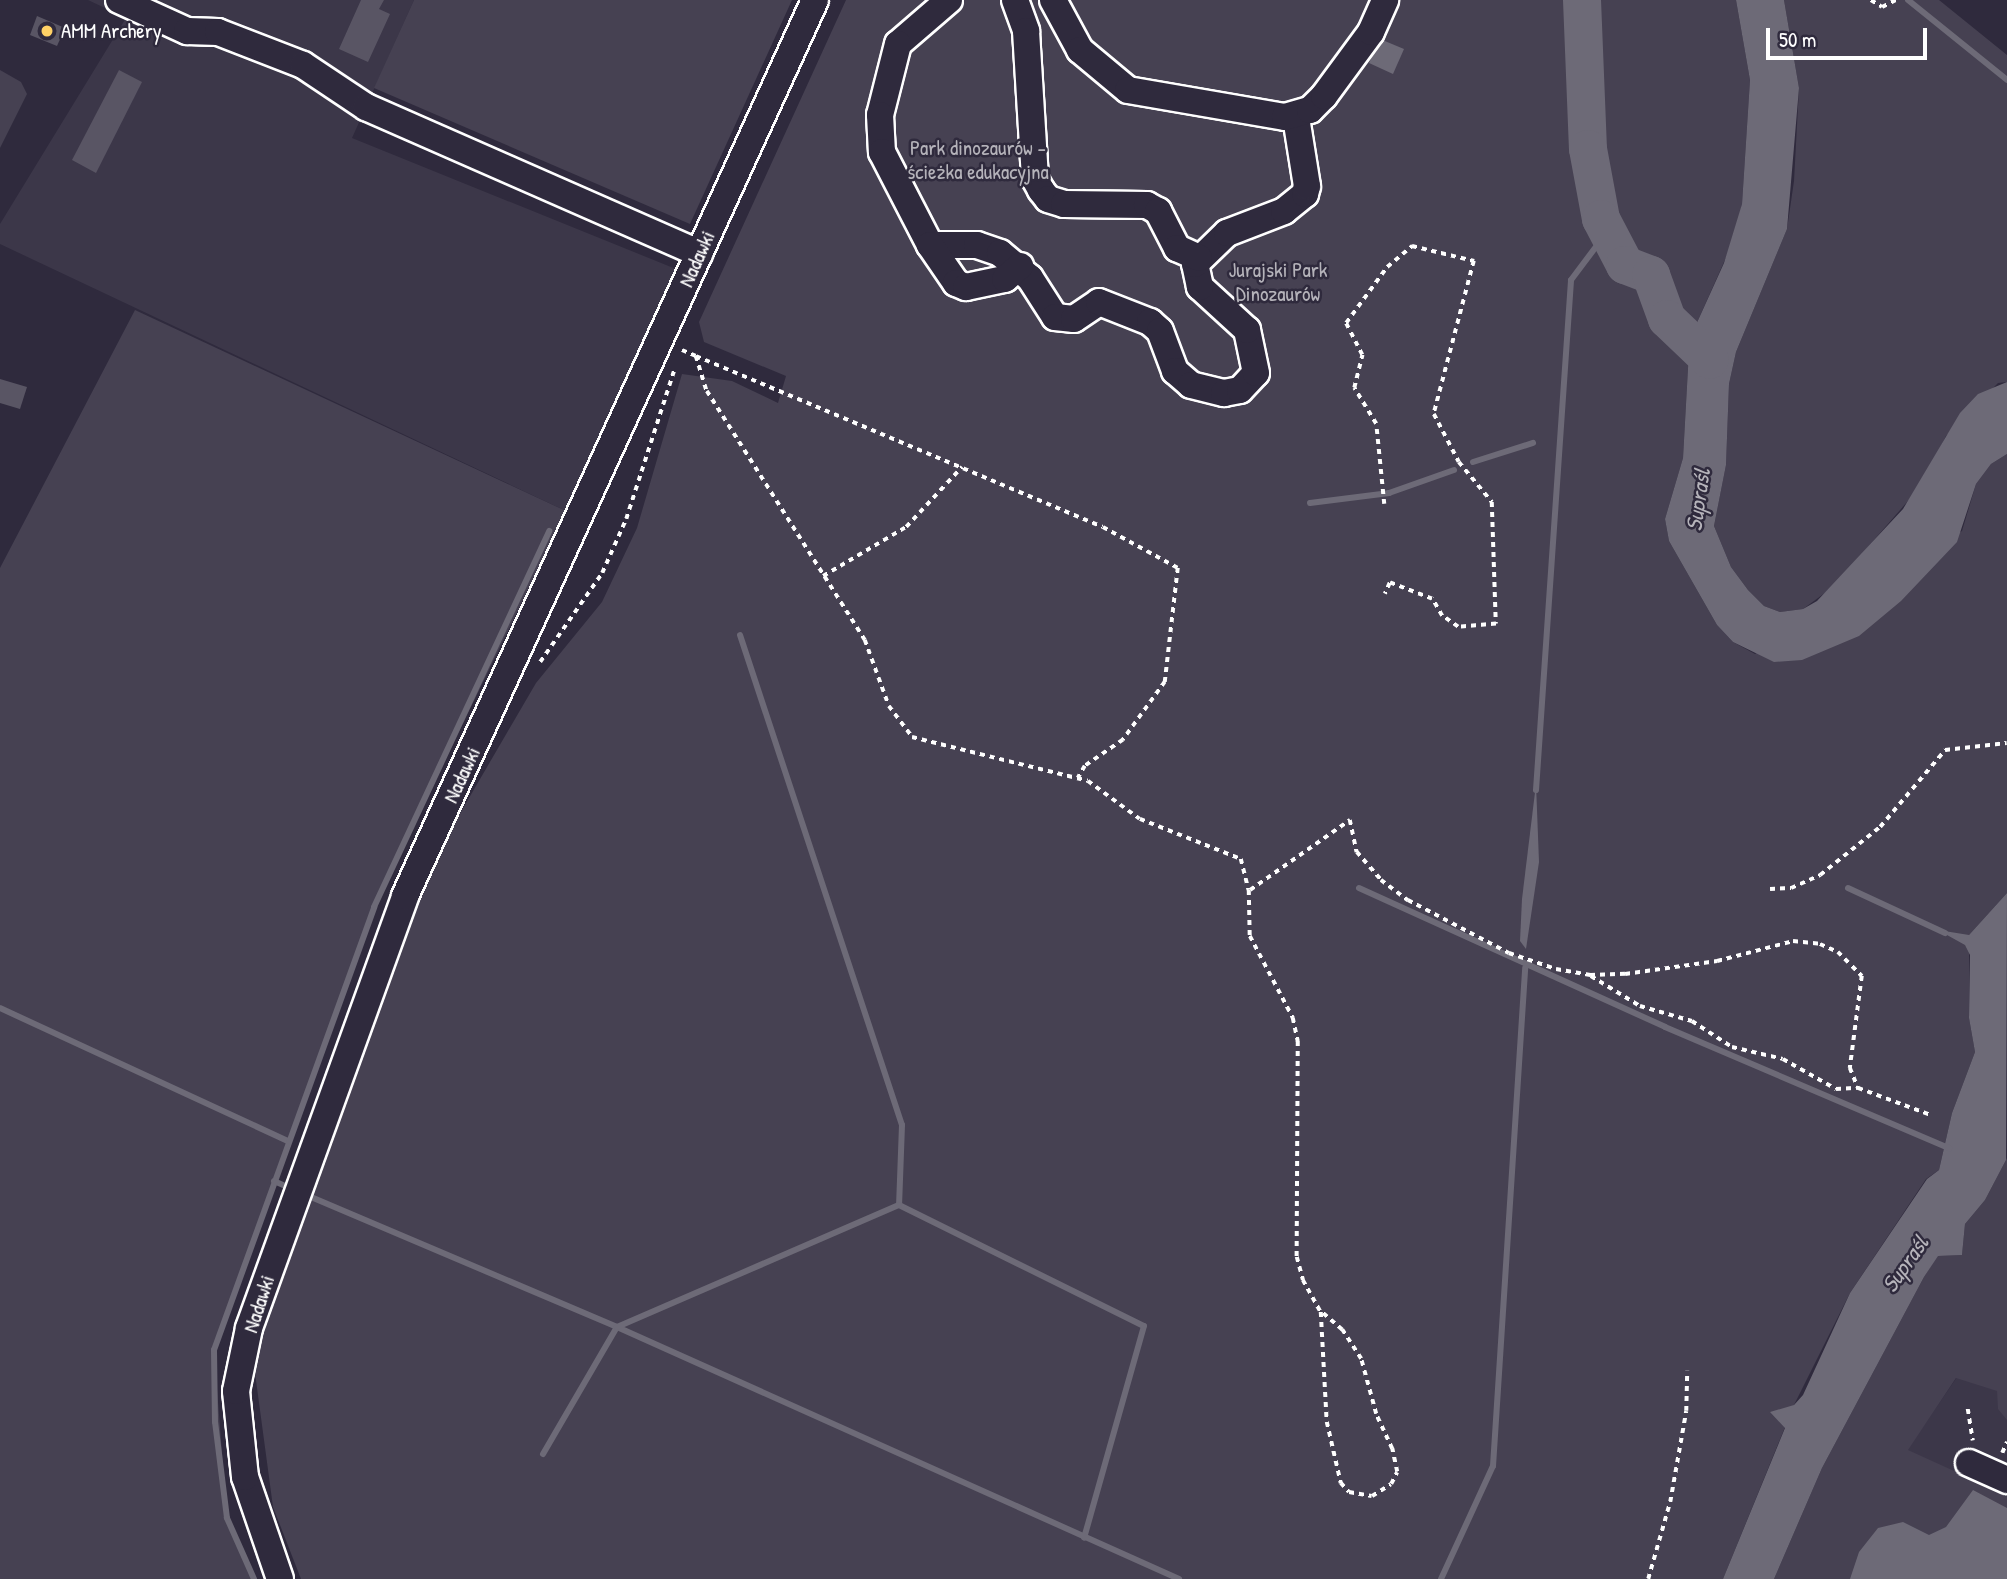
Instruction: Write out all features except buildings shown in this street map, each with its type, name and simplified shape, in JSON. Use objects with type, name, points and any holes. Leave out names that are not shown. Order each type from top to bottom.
[{"type":"street","points":[[119,0],[187,31],[218,32],[303,65],[366,107],[699,253]]},
{"type":"street","name":"Nadawki","points":[[280,1579],[245,1477],[236,1391],[249,1328],[405,896],[815,0]]},
{"type":"street","points":[[949,0],[898,44],[880,115],[882,152],[930,245],[956,283],[966,287],[1005,279],[1020,267]]},
{"type":"street","points":[[1015,0],[1026,30],[1035,179],[1041,190],[1048,199],[1064,204],[1147,205],[1158,211],[1177,248],[1199,258]]},
{"type":"street","points":[[1052,0],[1080,50],[1128,90],[1296,117],[1310,110],[1354,60],[1385,0]]},
{"type":"street","points":[[930,245],[977,245],[1020,267],[1055,317],[1074,319],[1099,302],[1115,306],[1160,331],[1175,371],[1191,385],[1224,393],[1240,390],[1256,373],[1253,344],[1235,314],[1200,287],[1194,272],[1199,258],[1227,233],[1284,211],[1305,194],[1307,186],[1296,117]]},
{"type":"street","points":[[1969,1463],[2007,1480]]},
{"type":"path","points":[[1871,0],[1882,7],[1896,1]]},
{"type":"path","points":[[1384,505],[1376,424],[1354,388],[1362,355],[1346,323],[1387,267],[1412,246],[1474,261],[1434,414],[1459,462],[1492,502],[1496,624],[1458,627],[1442,616],[1432,599],[1390,583],[1385,594]]},
{"type":"path","points":[[676,357],[677,348],[962,467],[1103,527],[1178,568],[1165,682],[1122,740],[1085,766],[1078,778]]},
{"type":"path","points":[[696,356],[707,391],[864,640],[889,706],[912,737],[1099,785],[1123,807],[1158,828],[1241,859],[1249,890],[1250,936],[1293,1018],[1298,1041],[1297,1257],[1321,1312],[1323,1399],[1335,1465],[1349,1492],[1373,1496],[1391,1484],[1397,1472],[1392,1448],[1376,1414],[1361,1359],[1342,1330],[1321,1312]]},
{"type":"path","points":[[533,671],[602,573],[626,519],[675,366]]},
{"type":"path","points":[[823,576],[906,527],[962,467]]},
{"type":"path","points":[[1770,889],[1791,888],[1821,875],[1880,827],[1945,750],[2007,743]]},
{"type":"path","points":[[1249,890],[1350,820],[1357,852],[1381,880],[1408,900],[1509,953],[1590,975],[1640,1006],[1692,1021],[1741,1050],[1783,1059],[1836,1089],[1858,1088],[1931,1115]]},
{"type":"path","points":[[1590,975],[1717,961],[1793,941],[1821,944],[1850,961],[1862,976],[1850,1068],[1858,1088]]},
{"type":"path","points":[[1648,1579],[1670,1502],[1686,1411],[1687,1371]]},
{"type":"path","points":[[1968,1409],[1974,1427],[1969,1463]]},
{"type":"shaded area","points":[[88,0],[414,0],[352,138],[676,269],[566,511],[0,244],[0,224],[126,18]]},
{"type":"shaded area","points":[[2007,1304],[2007,1579],[1820,1579],[1907,1450]]},
{"type":"green space","points":[[414,0],[792,0],[690,224],[374,88]]},
{"type":"green space","points":[[846,0],[1736,0],[1750,80],[1742,204],[1736,235],[1695,327],[1685,336],[1689,350],[1683,458],[1665,519],[1669,541],[1717,625],[1733,642],[1755,654],[1962,531],[1976,484],[1991,464],[2007,454],[2007,893],[1969,935],[1969,1018],[1975,1052],[1952,1113],[1939,1170],[1926,1179],[1850,1293],[1794,1405],[1723,1579],[301,1579],[273,1507],[253,1358],[420,897],[448,834],[536,683],[602,602],[637,528],[682,374],[732,381],[778,403],[786,376],[704,342],[699,322]]},
{"type":"green space","points":[[1784,0],[1939,0],[2007,55],[2007,382],[1998,383],[1946,436],[1921,486],[1833,587],[1803,609],[1780,612],[1764,606],[1748,590],[1731,567],[1714,526],[1726,465],[1729,384],[1736,352],[1787,229],[1794,181],[1799,88]]},
{"type":"green space","points":[[0,70],[21,82],[27,94],[0,148]]},
{"type":"green space","points":[[135,310],[566,511],[374,907],[214,1350],[227,1518],[255,1579],[0,1579],[0,568]]},
{"type":"green space","points":[[2007,1158],[2007,1420],[1998,1409],[1997,1391],[1956,1378],[1908,1450],[2007,1495],[2007,1579],[1774,1579],[1822,1468],[1924,1277],[1937,1256],[1962,1255],[1965,1224],[1985,1200]]},
{"type":"water","name":"Supraśl","points":[[1736,0],[1784,0],[1799,88],[1787,229],[1736,352],[1729,384],[1726,465],[1714,526],[1731,567],[1748,590],[1764,606],[1780,612],[1803,609],[1817,601],[1903,509],[1960,413],[1978,394],[2007,382],[2007,454],[1991,464],[1976,484],[1957,542],[1901,601],[1859,636],[1802,660],[1774,662],[1733,642],[1717,625],[1669,541],[1665,519],[1683,458],[1689,350],[1685,336],[1695,327],[1724,263],[1742,204],[1750,80]]},
{"type":"water","points":[[1380,39],[1404,49],[1393,74],[1369,63]]},
{"type":"water","points":[[1536,784],[1539,862],[1526,949],[1520,941],[1522,899]]},
{"type":"water","name":"Supraśl","points":[[2007,893],[2006,1160],[1985,1200],[1965,1224],[1962,1255],[1938,1256],[1924,1277],[1822,1468],[1774,1579],[1723,1579],[1785,1428],[1770,1412],[1794,1405],[1803,1395],[1850,1293],[1927,1179],[1939,1170],[1952,1113],[1975,1052],[1969,1018],[1970,955],[1965,945],[1938,930],[1969,935]]},
{"type":"water","points":[[1973,1490],[2007,1508],[2007,1579],[1850,1579],[1859,1552],[1878,1528],[1903,1522],[1929,1535],[1946,1527]]},
{"type":"waterway","points":[[1582,0],[1588,149],[1601,219],[1625,265],[1651,275],[1667,319],[1710,360]]},
{"type":"waterway","points":[[1908,0],[2007,80]]},
{"type":"waterway","points":[[1536,790],[1571,280],[1607,232]]},
{"type":"waterway","points":[[1473,462],[1533,443]]},
{"type":"waterway","points":[[1310,503],[1389,493],[1454,470]]},
{"type":"waterway","points":[[254,1579],[227,1518],[215,1422],[214,1350],[374,907],[549,531]]},
{"type":"waterway","points":[[740,635],[902,1125],[899,1205],[1144,1326],[1084,1538]]},
{"type":"waterway","points":[[1359,888],[1665,1027],[1949,1148]]},
{"type":"waterway","points":[[1848,888],[1945,933]]},
{"type":"waterway","points":[[1441,1579],[1493,1466],[1525,968]]},
{"type":"waterway","points":[[0,1008],[288,1141]]},
{"type":"waterway","points":[[274,1181],[285,1186]]},
{"type":"waterway","points":[[311,1197],[617,1327],[1179,1579]]},
{"type":"waterway","points":[[543,1454],[617,1327],[899,1205]]},
{"type":"place","name":"AMM Archery","points":[[47,31]]},
{"type":"park label","name":"Park dinozaurów - ścieżka edukacyjna","points":[[978,160]]},
{"type":"park label","name":"Jurajski Park Dinozaurów","points":[[1278,282]]}]
